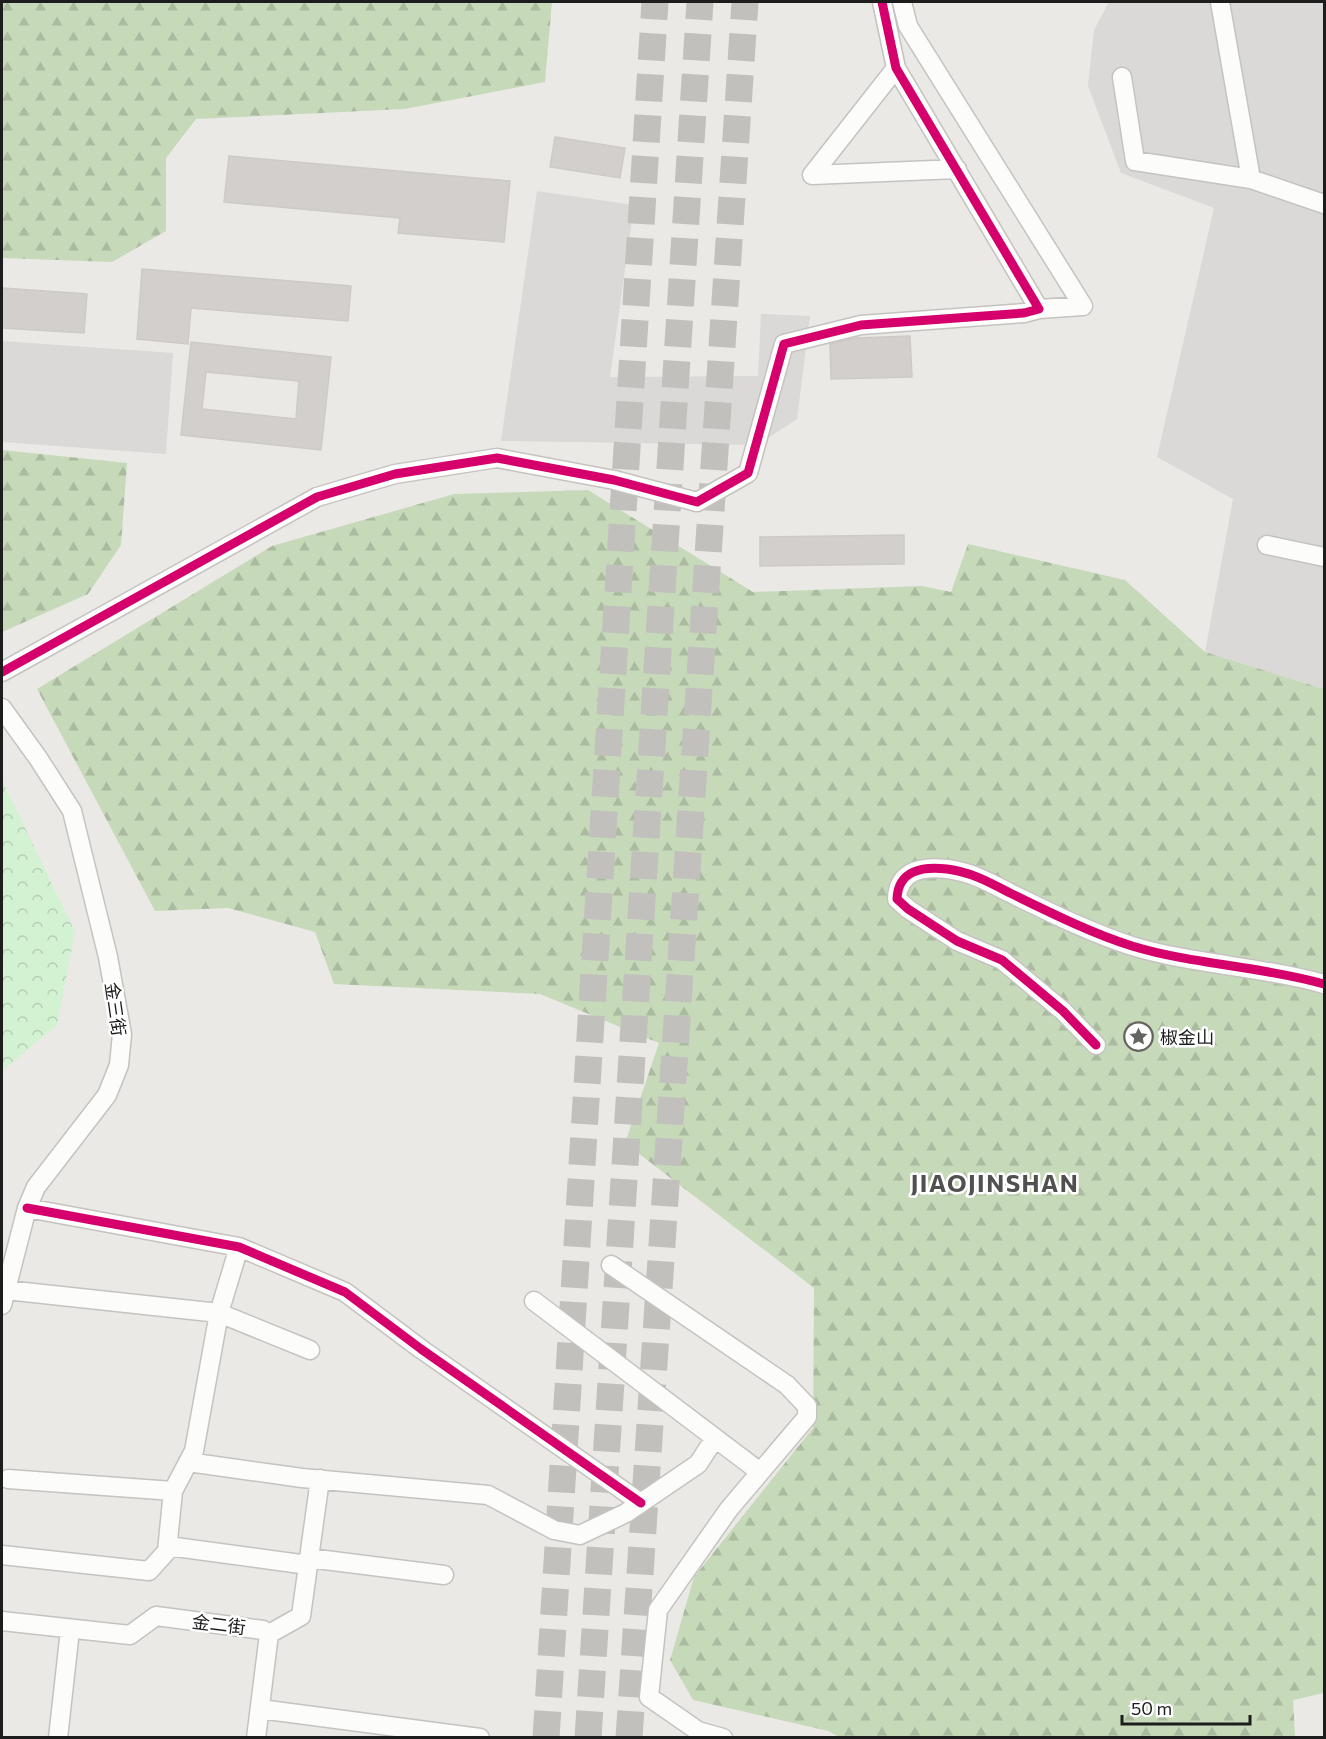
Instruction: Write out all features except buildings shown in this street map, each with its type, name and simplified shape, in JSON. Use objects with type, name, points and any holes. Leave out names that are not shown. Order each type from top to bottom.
[{"type":"street","points":[[882,2],[896,68],[1039,309]]},
{"type":"street","points":[[2,672],[317,496],[395,474],[496,458],[614,480],[697,502],[748,473],[784,344],[861,325],[1083,306],[908,26],[902,2]]},
{"type":"street","points":[[1220,2],[1251,179]]},
{"type":"street","points":[[896,68],[812,175],[957,169]]},
{"type":"street","points":[[1122,77],[1135,161],[1251,179],[1324,204]]},
{"type":"street","points":[[1267,545],[1324,557]]},
{"type":"street","name":"金三街","points":[[2,708],[72,811],[108,957],[122,1034],[118,1065],[107,1095],[36,1187],[27,1208],[4,1297]]},
{"type":"street","points":[[1096,1045],[1045,994],[1002,960],[957,941],[908,909],[897,899],[898,889],[905,875],[919,869],[946,869],[977,875],[1104,936],[1131,945],[1196,962],[1303,978],[1324,984]]},
{"type":"street","points":[[27,1208],[239,1247],[345,1292],[431,1356],[641,1503]]},
{"type":"street","points":[[2,1555],[149,1571],[167,1551],[173,1491],[194,1451],[219,1313],[239,1247]]},
{"type":"street","points":[[611,1265],[787,1385],[807,1406],[807,1417],[729,1509],[658,1610],[649,1697],[698,1731],[723,1737]]},
{"type":"street","points":[[4,1297],[219,1313],[310,1350]]},
{"type":"street","points":[[534,1301],[760,1472]]},
{"type":"street","points":[[188,1462],[320,1479],[488,1495],[554,1530],[580,1535],[626,1513],[698,1464],[715,1438]]},
{"type":"street","points":[[8,1479],[173,1491]]},
{"type":"street","points":[[270,1634],[301,1616],[320,1479]]},
{"type":"street","points":[[168,1546],[444,1575]]},
{"type":"street","name":"金二街","points":[[2,1621],[130,1635],[156,1616],[263,1630],[270,1634],[256,1737]]},
{"type":"street","points":[[58,1737],[70,1630]]},
{"type":"street","points":[[260,1709],[480,1737]]},
{"type":"shaded area","points":[[1109,2],[1324,2],[1324,689],[1205,652],[1233,499],[1157,457],[1214,208],[1121,173],[1088,86],[1094,30]]},
{"type":"shaded area","points":[[537,191],[634,205],[610,377],[758,376],[761,314],[810,316],[797,419],[758,445],[501,441]]},
{"type":"shaded area","points":[[2,341],[173,353],[166,454],[2,442]]},
{"type":"green space","points":[[2,2],[552,2],[545,82],[405,109],[196,119],[166,158],[166,231],[112,262],[2,258]]},
{"type":"green space","points":[[2,450],[127,463],[121,545],[88,594],[2,632]]},
{"type":"green space","points":[[588,490],[753,592],[922,586],[951,592],[968,544],[1125,580],[1205,652],[1324,689],[1324,1693],[1293,1700],[1295,1737],[839,1737],[828,1731],[693,1700],[670,1660],[694,1577],[813,1428],[814,1288],[625,1143],[659,1043],[540,994],[334,984],[315,932],[228,908],[155,911],[37,689],[272,546],[454,494]]},
{"type":"green space","points":[[2,780],[75,932],[57,1025],[2,1071]]},
{"type":"tunnel","points":[[546,1738],[655,2]]},
{"type":"tunnel","points":[[588,1738],[700,2]]},
{"type":"tunnel","points":[[629,1738],[745,2]]},
{"type":"cycle path","points":[[2,672],[317,497],[395,474],[497,458],[614,480],[697,502],[748,473],[784,344],[861,325],[1024,313],[1039,309],[896,68],[882,2]]},
{"type":"cycle path","points":[[1096,1045],[1063,1011],[1002,960],[957,941],[908,909],[897,899],[898,889],[907,876],[929,868],[964,872],[1070,922],[1132,946],[1324,984]]},
{"type":"cycle path","points":[[27,1208],[239,1247],[345,1292],[421,1349],[641,1503]]},
{"type":"place","name":"椒金山","points":[[1139,1037]]},
{"type":"district","name":"JIAOJINSHAN","points":[[995,1182]]}]
